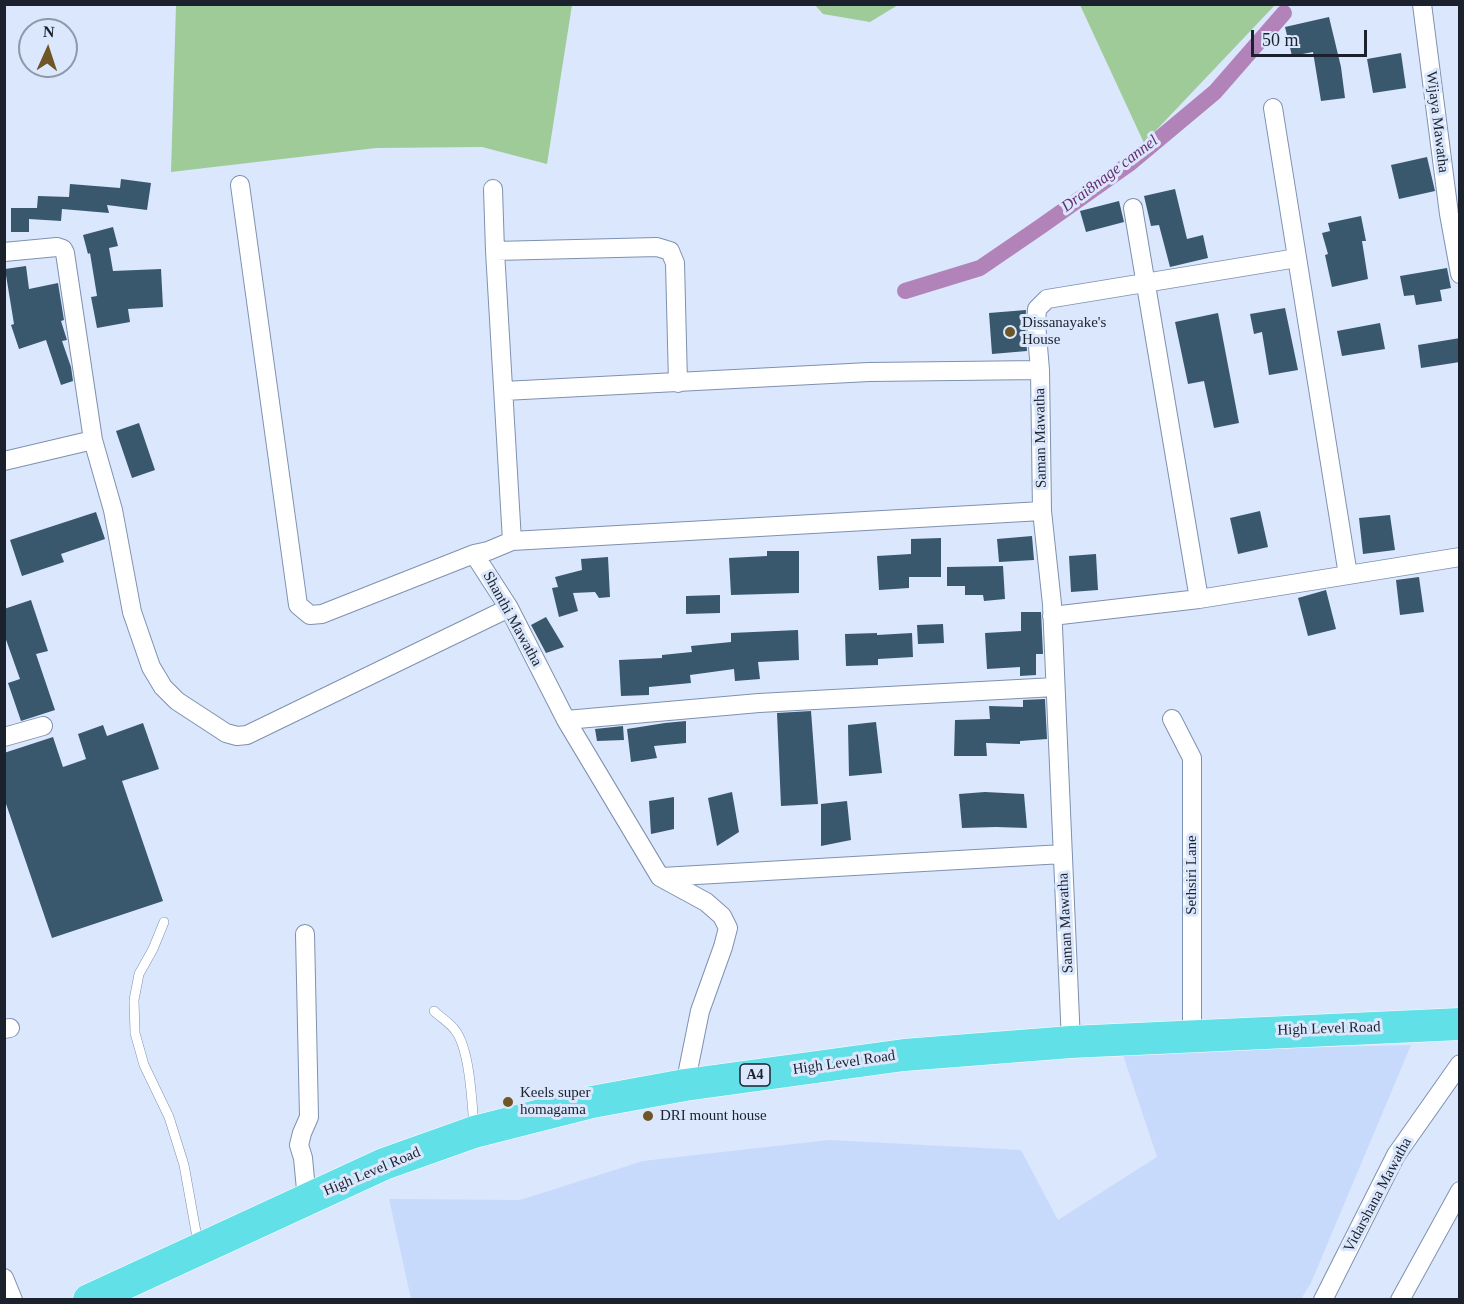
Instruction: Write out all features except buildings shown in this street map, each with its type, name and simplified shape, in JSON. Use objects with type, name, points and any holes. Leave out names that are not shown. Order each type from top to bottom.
[{"type":"highway","name":"High Level Road","points":[[89,1299],[384,1164],[474,1132],[592,1102],[685,1085],[904,1055],[1192,1035],[1460,1024]]},
{"type":"street","name":"Wijaya Mawatha","points":[[1422,4],[1449,214],[1460,274]]},
{"type":"street","points":[[1273,108],[1348,575]]},
{"type":"street","points":[[240,185],[298,605],[310,615],[322,614],[512,541],[1042,511]]},
{"type":"street","points":[[493,189],[512,541]]},
{"type":"street","points":[[1134,208],[1199,599]]},
{"type":"street","points":[[4,252],[57,247],[63,249],[65,253],[93,440],[113,510],[132,612],[151,667],[163,687],[177,701],[226,733],[237,736],[247,735],[509,608]]},
{"type":"street","points":[[495,251],[657,247],[670,251],[675,263],[678,383]]},
{"type":"street","points":[[1040,370],[1037,309],[1047,299],[1297,258]]},
{"type":"street","name":"Saman Mawatha","points":[[504,391],[869,372],[1040,370],[1042,511],[1052,616],[1071,1042]]},
{"type":"street","points":[[4,460],[93,440]]},
{"type":"street","name":"Shanthi Mawatha","points":[[474,554],[509,608],[566,720],[660,877]]},
{"type":"street","points":[[1052,616],[1199,599],[1460,557]]},
{"type":"street","points":[[566,720],[759,703],[1055,687]]},
{"type":"street","name":"Sethsiri Lane","points":[[1172,719],[1192,758],[1192,1035]]},
{"type":"street","points":[[4,737],[44,726]]},
{"type":"street","points":[[660,877],[1063,854]]},
{"type":"street","points":[[660,877],[706,902],[722,916],[728,928],[700,1011],[685,1085]]},
{"type":"street","points":[[305,934],[309,1117],[299,1145],[303,1158],[307,1200]]},
{"type":"street","name":"Vidarshana Mawatha","points":[[1323,1299],[1396,1155],[1460,1064]]},
{"type":"street","points":[[1400,1299],[1460,1191]]},
{"type":"street","points":[[4,1278],[13,1299]]},
{"type":"lane","points":[[164,922],[139,974],[134,1000],[135,1034],[144,1065],[169,1117],[184,1165],[199,1249]]},
{"type":"lane","points":[[434,1011],[456,1030],[465,1053],[471,1089],[474,1132]]},
{"type":"shaded area","points":[[1411,1045],[1311,1283],[1301,1299],[411,1299],[389,1199],[520,1200],[643,1161],[829,1140],[1021,1150],[1058,1220],[1157,1157],[1122,1052]]},
{"type":"green space","points":[[176,5],[572,5],[547,164],[482,147],[376,148],[171,172]]},
{"type":"green space","points":[[815,5],[898,5],[870,22],[823,14]]},
{"type":"green space","points":[[1080,5],[1275,5],[1144,143]]},
{"type":"waterway","name":"Drai8nage cannel","points":[[905,291],[980,268],[1129,164],[1215,92],[1284,13]]},
{"type":"place","name":"Dissanayake's House","points":[[1010,332]]},
{"type":"place","name":"Keels super homagama","points":[[508,1102]]},
{"type":"place","name":"DRI mount house","points":[[648,1116]]}]
